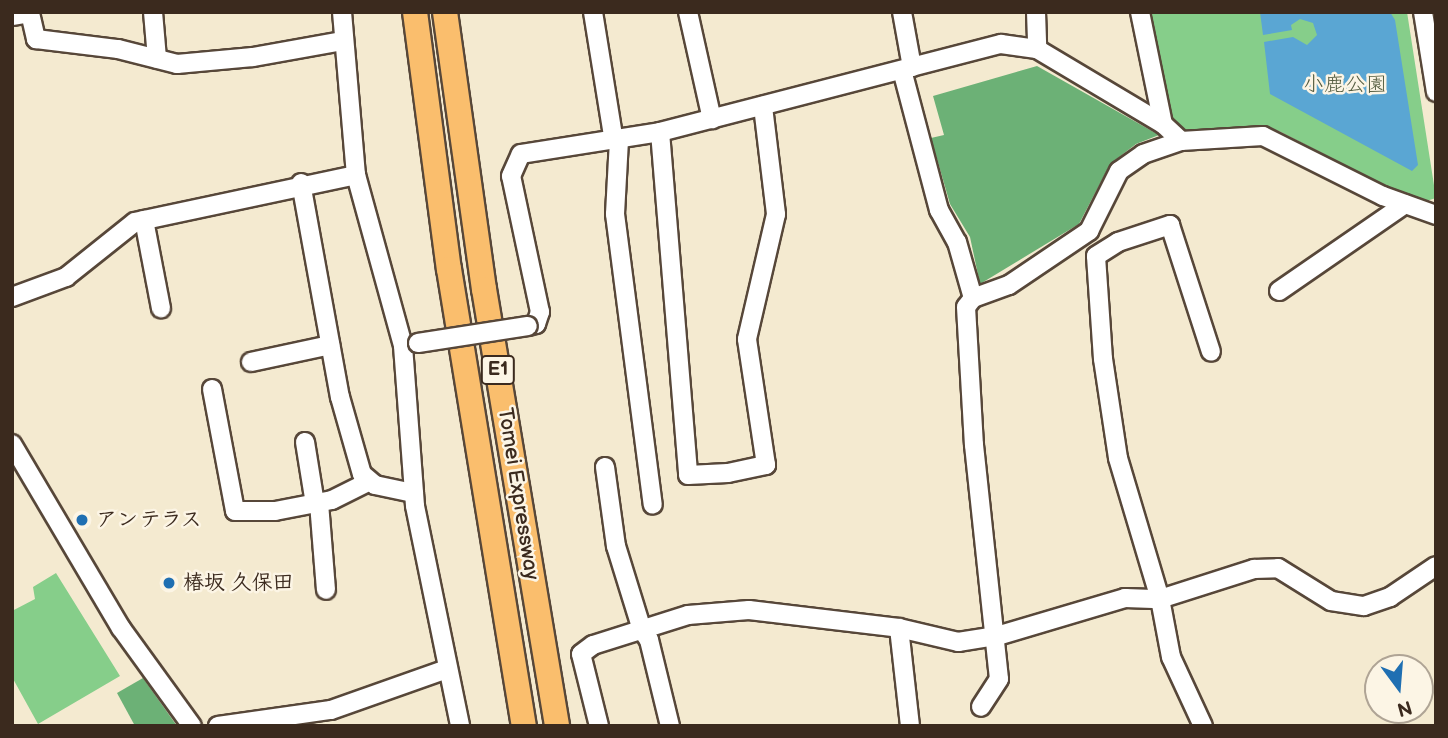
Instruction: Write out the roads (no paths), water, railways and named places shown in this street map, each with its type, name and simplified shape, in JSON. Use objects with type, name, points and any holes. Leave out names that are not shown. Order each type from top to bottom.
[{"type":"highway","name":"Tomei Expressway","points":[[415,12],[449,269],[524,726]]},
{"type":"highway","name":"Tomei Expressway","points":[[445,12],[484,289],[557,726]]},
{"type":"street","points":[[153,12],[157,59]]},
{"type":"street","points":[[342,12],[356,175],[411,344],[414,493],[460,726]]},
{"type":"street","points":[[593,12],[617,140],[615,214],[653,505]]},
{"type":"street","points":[[688,12],[712,119]]},
{"type":"street","points":[[902,12],[907,68],[939,209],[957,242],[973,298]]},
{"type":"street","points":[[1036,12],[1037,49]]},
{"type":"street","points":[[1140,12],[1163,124]]},
{"type":"street","points":[[1423,12],[1436,92]]},
{"type":"street","points":[[12,16],[30,13],[36,39],[118,49],[177,64],[253,57],[343,41]]},
{"type":"street","points":[[411,344],[536,324],[540,312],[511,176],[521,154],[660,132],[1002,44],[1037,49],[1163,124],[1181,141]]},
{"type":"street","points":[[660,132],[688,475],[728,473],[765,465],[747,339],[776,214],[763,106]]},
{"type":"street","points":[[981,707],[999,679],[998,636],[974,445],[966,307],[973,298],[1009,285],[1088,231],[1119,171],[1143,154],[1181,141],[1263,136],[1405,204],[1436,215]]},
{"type":"street","points":[[12,297],[66,277],[135,222],[301,183],[356,175]]},
{"type":"street","points":[[301,183],[330,345],[355,455],[362,474],[370,481],[414,493]]},
{"type":"street","points":[[1279,291],[1405,204]]},
{"type":"street","points":[[144,220],[161,308]]},
{"type":"street","points":[[1096,256],[1118,242],[1170,225],[1211,352]]},
{"type":"street","points":[[1088,231],[1096,256],[1102,359],[1118,458],[1160,599],[1171,657],[1203,726]]},
{"type":"street","points":[[251,362],[330,345]]},
{"type":"street","points":[[212,389],[235,511],[317,503],[370,481]]},
{"type":"street","points":[[305,442],[317,503],[326,590]]},
{"type":"street","points":[[12,444],[121,628],[192,726]]},
{"type":"street","points":[[605,467],[615,547],[642,630],[649,640],[670,726]]},
{"type":"street","points":[[599,726],[581,654],[593,645],[688,615],[749,610],[899,628],[958,642],[998,636],[1125,598],[1160,599],[1254,569],[1278,568],[1331,601],[1364,606],[1390,597],[1436,566]]},
{"type":"street","points":[[899,628],[909,726]]},
{"type":"street","points":[[218,726],[331,710],[447,669]]},
{"type":"water","points":[[1260,12],[1390,12],[1395,20],[1418,165],[1412,171],[1270,94],[1264,42],[1293,37],[1307,45],[1317,35],[1313,23],[1300,19],[1291,25],[1292,30],[1263,35]]},
{"type":"place","name":"アンテラス","points":[[82,520]]},
{"type":"place","name":"椿坂 久保田","points":[[169,583]]},
{"type":"park label","name":"小鹿公園","points":[[1345,85]]}]
